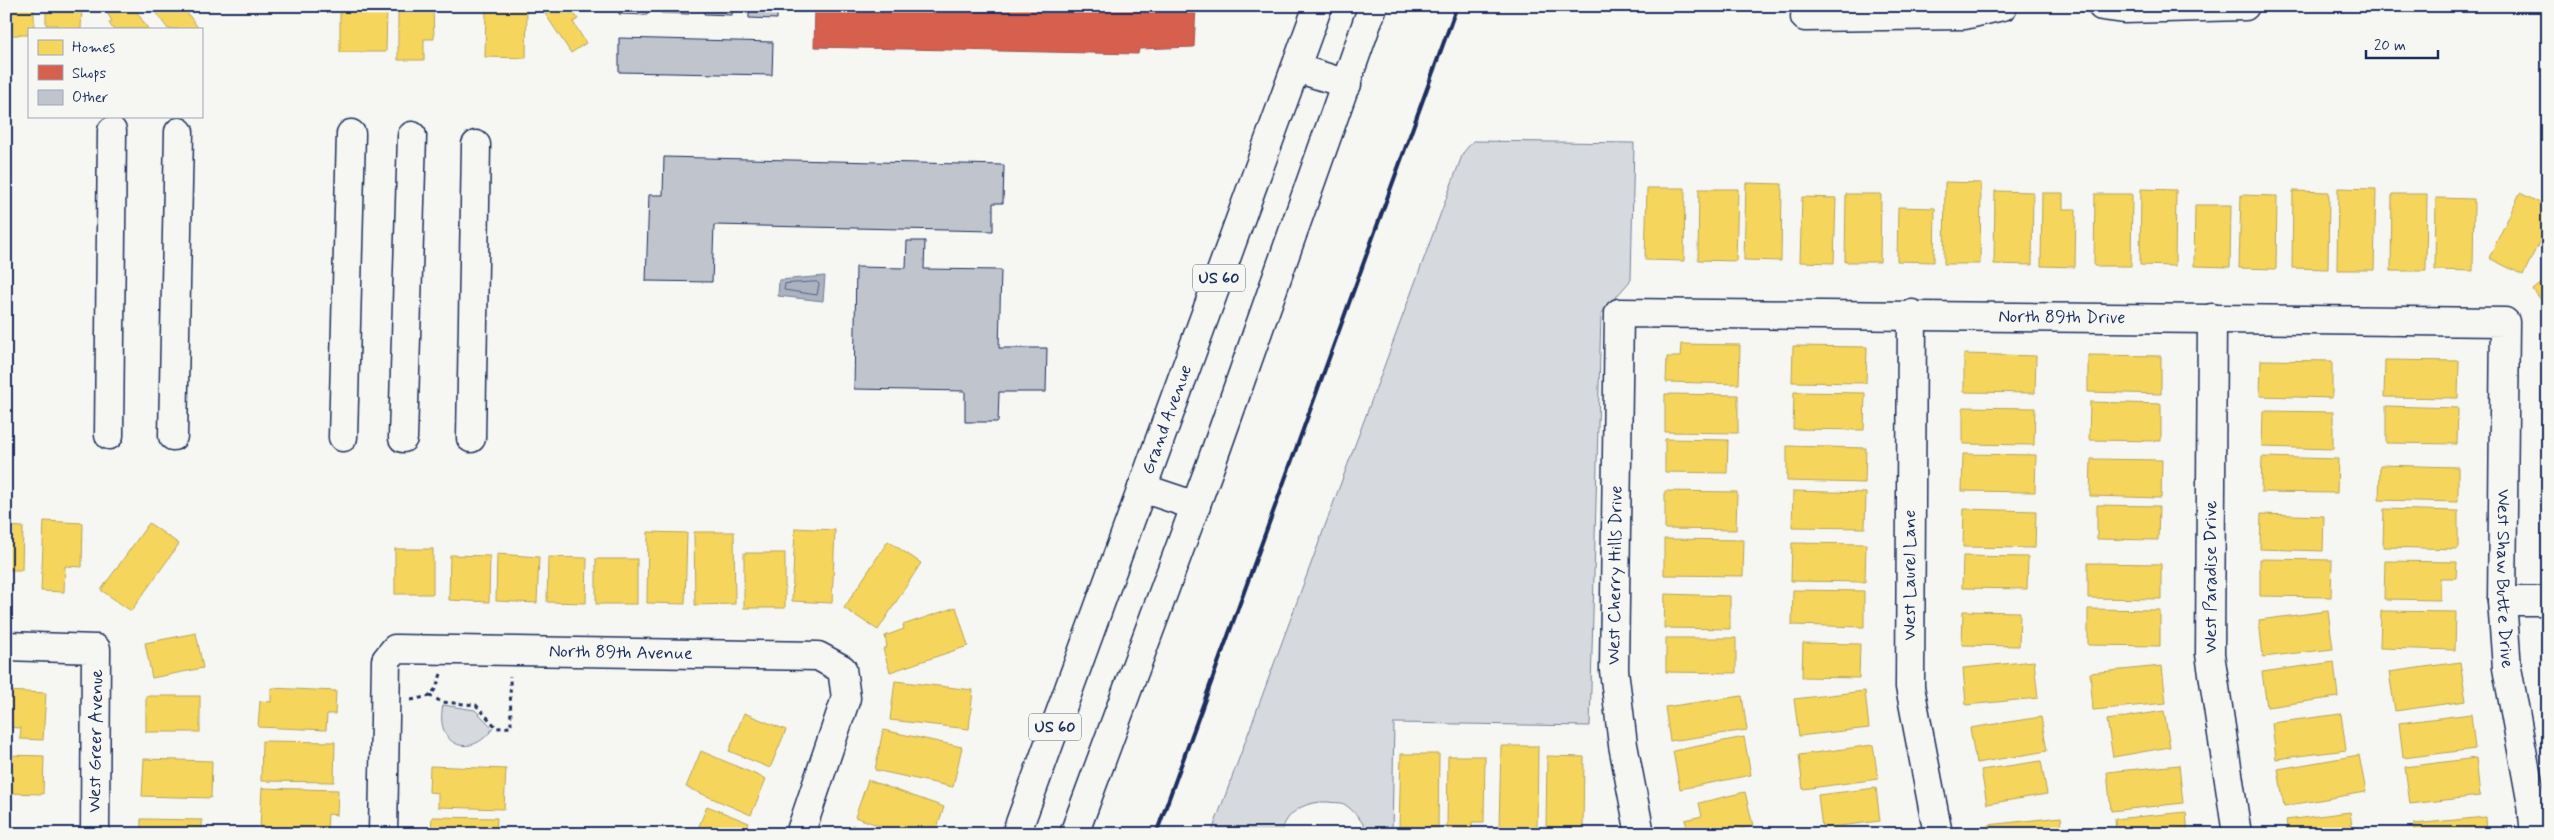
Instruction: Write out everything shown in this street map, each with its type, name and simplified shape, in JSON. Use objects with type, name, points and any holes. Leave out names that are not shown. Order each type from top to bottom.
[{"type":"main road","name":"Grand Avenue","points":[[1016,834],[1318,6]]},
{"type":"main road","name":"US 60","points":[[1074,834],[1196,506],[1373,6]]},
{"type":"main road","points":[[1805,16],[1965,15],[2003,6]]},
{"type":"main road","points":[[2102,6],[2124,9],[2245,6]]},
{"type":"main road","points":[[1296,68],[1346,84]]},
{"type":"main road","points":[[109,436],[112,131]]},
{"type":"main road","points":[[173,436],[179,132]]},
{"type":"main road","points":[[342,437],[351,134]]},
{"type":"main road","points":[[403,438],[412,136]]},
{"type":"main road","points":[[471,438],[476,145]]},
{"type":"main road","name":"North 89th Drive","points":[[1619,313],[1912,314],[2505,322]]},
{"type":"main road","name":"West Cherry Hills Drive","points":[[1619,313],[1614,670],[1622,745],[1640,834]]},
{"type":"main road","name":"West Laurel Lane","points":[[1912,314],[1910,687],[1938,834]]},
{"type":"main road","name":"West Paradise Drive","points":[[2212,318],[2210,654],[2237,834]]},
{"type":"main road","name":"West Shaw Butte Drive","points":[[2505,322],[2502,601],[2507,668],[2528,776],[2535,834]]},
{"type":"main road","points":[[1142,488],[1196,506]]},
{"type":"main road","points":[[2502,601],[2548,601]]},
{"type":"main road","name":"West Greer Avenue","points":[[6,646],[96,649],[95,834]]},
{"type":"main road","name":"North 89th Avenue","points":[[383,834],[386,660],[395,649],[511,663],[818,656],[842,669],[846,698],[800,834]]},
{"type":"path","points":[[501,674],[511,663]]},
{"type":"path","points":[[408,700],[430,696],[442,702],[476,705],[493,726],[510,727],[511,663]]},
{"type":"path","points":[[434,672],[449,673]]},
{"type":"path","points":[[430,696],[436,688],[441,673]]},
{"type":"shaded area","points":[[1473,141],[1634,143],[1631,280],[1601,314],[1590,726],[1394,723],[1392,834],[1368,834],[1358,817],[1342,803],[1320,802],[1298,809],[1287,819],[1281,834],[1211,834],[1463,153]]},
{"type":"shaded area","points":[[443,705],[475,710],[493,728],[475,744],[465,746],[456,744],[449,739],[444,730],[442,719]]},
{"type":"water","points":[[825,276],[823,301],[778,296],[779,280]]},
{"type":"building: Homes","points":[[6,6],[34,6],[34,28],[28,28],[28,35],[6,35]]},
{"type":"building: Homes","points":[[46,6],[82,6],[81,28],[56,28],[57,25],[46,25]]},
{"type":"building: Homes","points":[[103,6],[133,6],[147,28],[112,28],[109,23],[112,21]]},
{"type":"building: Homes","points":[[151,6],[182,6],[198,28],[167,28]]},
{"type":"building: Homes","points":[[208,6],[225,6],[209,10]]},
{"type":"building: Homes","points":[[340,6],[387,6],[386,52],[340,52]]},
{"type":"building: Homes","points":[[398,6],[433,6],[434,39],[424,39],[424,60],[398,60]]},
{"type":"building: Homes","points":[[540,6],[569,6],[578,19],[573,22],[586,43],[571,53]]},
{"type":"building: Homes","points":[[486,8],[527,9],[526,58],[485,57]]},
{"type":"building: Homes","points":[[1945,182],[1981,183],[1980,264],[1944,264]]},
{"type":"building: Homes","points":[[1746,183],[1782,184],[1781,261],[1744,260]]},
{"type":"building: Homes","points":[[1647,188],[1685,188],[1684,261],[1645,260]]},
{"type":"building: Homes","points":[[2338,188],[2376,189],[2374,270],[2337,270]]},
{"type":"building: Homes","points":[[1699,189],[1738,189],[1736,261],[1698,260]]},
{"type":"building: Homes","points":[[2141,189],[2176,190],[2175,266],[2140,265]]},
{"type":"building: Homes","points":[[1995,191],[2033,192],[2032,265],[1994,264]]},
{"type":"building: Homes","points":[[2293,191],[2329,192],[2328,269],[2292,268]]},
{"type":"building: Homes","points":[[2042,193],[2063,193],[2063,209],[2076,209],[2075,267],[2041,266]]},
{"type":"building: Homes","points":[[2520,193],[2548,207],[2548,224],[2523,275],[2489,258]]},
{"type":"building: Homes","points":[[1846,194],[1881,194],[1880,262],[1845,262]]},
{"type":"building: Homes","points":[[2095,194],[2132,194],[2131,266],[2094,266]]},
{"type":"building: Homes","points":[[2392,194],[2427,194],[2426,271],[2391,271]]},
{"type":"building: Homes","points":[[2241,195],[2277,196],[2276,269],[2239,268]]},
{"type":"building: Homes","points":[[1802,197],[1836,198],[1834,263],[1800,262]]},
{"type":"building: Homes","points":[[2436,198],[2474,199],[2473,271],[2435,270]]},
{"type":"building: Homes","points":[[2195,205],[2231,205],[2230,267],[2194,266]]},
{"type":"building: Homes","points":[[1898,207],[1935,208],[1934,262],[1897,261]]},
{"type":"building: Homes","points":[[2548,278],[2548,308],[2533,290]]},
{"type":"building: Homes","points":[[1681,344],[1740,345],[1739,384],[1666,382],[1667,357],[1680,357]]},
{"type":"building: Homes","points":[[1793,346],[1867,347],[1866,383],[1792,382]]},
{"type":"building: Homes","points":[[1964,354],[2036,356],[2035,393],[1964,392]]},
{"type":"building: Homes","points":[[2088,355],[2161,356],[2161,394],[2088,392]]},
{"type":"building: Homes","points":[[2261,360],[2332,361],[2332,398],[2260,396]]},
{"type":"building: Homes","points":[[2385,360],[2459,361],[2458,398],[2384,397]]},
{"type":"building: Homes","points":[[1794,392],[1865,393],[1864,430],[1793,429]]},
{"type":"building: Homes","points":[[1665,394],[1738,395],[1738,433],[1665,432]]},
{"type":"building: Homes","points":[[2090,402],[2161,404],[2161,441],[2089,440]]},
{"type":"building: Homes","points":[[2386,406],[2458,408],[2457,444],[2386,443]]},
{"type":"building: Homes","points":[[1963,407],[2035,408],[2034,445],[1963,444]]},
{"type":"building: Homes","points":[[2263,411],[2333,412],[2333,449],[2262,447]]},
{"type":"building: Homes","points":[[1665,439],[1728,440],[1727,473],[1665,472]]},
{"type":"building: Homes","points":[[1787,446],[1866,448],[1865,483],[1787,481]]},
{"type":"building: Homes","points":[[1963,454],[2036,455],[2035,492],[1962,491]]},
{"type":"building: Homes","points":[[2262,457],[2338,459],[2337,493],[2261,492]]},
{"type":"building: Homes","points":[[2091,459],[2162,460],[2161,498],[2090,496]]},
{"type":"building: Homes","points":[[2380,465],[2458,467],[2458,502],[2379,500]]},
{"type":"building: Homes","points":[[1665,491],[1737,492],[1736,530],[1665,529]]},
{"type":"building: Homes","points":[[1793,491],[1866,493],[1865,528],[1792,527]]},
{"type":"building: Homes","points":[[2097,505],[2159,506],[2158,540],[2097,539]]},
{"type":"building: Homes","points":[[1964,509],[2036,511],[2035,548],[1963,547]]},
{"type":"building: Homes","points":[[2384,509],[2458,511],[2458,549],[2383,547]]},
{"type":"building: Homes","points":[[2261,514],[2324,516],[2323,551],[2260,549]]},
{"type":"building: Homes","points":[[44,521],[83,523],[82,567],[65,566],[64,592],[41,591]]},
{"type":"building: Homes","points":[[149,523],[179,544],[131,611],[101,590]]},
{"type":"building: Homes","points":[[6,526],[23,527],[22,570],[6,570]]},
{"type":"building: Homes","points":[[795,528],[835,530],[832,603],[792,601]]},
{"type":"building: Homes","points":[[648,532],[687,533],[685,604],[647,603]]},
{"type":"building: Homes","points":[[694,532],[734,532],[735,604],[695,605]]},
{"type":"building: Homes","points":[[1664,539],[1744,540],[1743,576],[1664,575]]},
{"type":"building: Homes","points":[[888,541],[921,563],[878,630],[844,608]]},
{"type":"building: Homes","points":[[1792,543],[1866,544],[1865,582],[1791,581]]},
{"type":"building: Homes","points":[[395,549],[433,549],[433,594],[395,594]]},
{"type":"building: Homes","points":[[744,553],[785,553],[785,608],[744,608]]},
{"type":"building: Homes","points":[[497,554],[539,557],[537,603],[496,601]]},
{"type":"building: Homes","points":[[450,555],[490,556],[489,602],[449,600]]},
{"type":"building: Homes","points":[[1963,556],[2028,557],[2027,589],[1962,588]]},
{"type":"building: Homes","points":[[548,557],[587,558],[586,603],[547,602]]},
{"type":"building: Homes","points":[[596,559],[637,559],[637,604],[596,604]]},
{"type":"building: Homes","points":[[2260,559],[2332,560],[2331,597],[2260,596]]},
{"type":"building: Homes","points":[[2385,561],[2457,562],[2456,578],[2440,578],[2440,600],[2384,599]]},
{"type":"building: Homes","points":[[2088,563],[2161,564],[2161,599],[2088,598]]},
{"type":"building: Homes","points":[[1793,590],[1864,591],[1864,627],[1792,625]]},
{"type":"building: Homes","points":[[1665,594],[1730,596],[1730,629],[1664,628]]},
{"type":"building: Homes","points":[[956,607],[968,646],[890,672],[883,649],[887,647],[885,636],[904,629],[903,625]]},
{"type":"building: Homes","points":[[2088,609],[2160,610],[2160,646],[2088,645]]},
{"type":"building: Homes","points":[[1963,611],[2020,612],[2019,646],[1962,645]]},
{"type":"building: Homes","points":[[2328,611],[2333,649],[2263,657],[2259,620]]},
{"type":"building: Homes","points":[[2381,611],[2456,612],[2455,650],[2380,648]]},
{"type":"building: Homes","points":[[196,633],[203,668],[152,678],[145,643]]},
{"type":"building: Homes","points":[[1666,638],[1736,638],[1736,673],[1666,672]]},
{"type":"building: Homes","points":[[1803,643],[1860,644],[1859,678],[1802,677]]},
{"type":"building: Homes","points":[[2034,661],[2038,698],[1966,705],[1963,668]]},
{"type":"building: Homes","points":[[2334,662],[2338,697],[2267,707],[2262,672]]},
{"type":"building: Homes","points":[[2460,662],[2466,701],[2395,711],[2389,672]]},
{"type":"building: Homes","points":[[2162,666],[2166,703],[2093,710],[2090,673]]},
{"type":"building: Homes","points":[[895,681],[973,690],[969,729],[890,720]]},
{"type":"building: Homes","points":[[271,688],[336,691],[335,714],[327,714],[326,730],[258,727],[260,701],[271,702]]},
{"type":"building: Homes","points":[[6,691],[46,693],[43,740],[20,739],[21,728],[6,727]]},
{"type":"building: Homes","points":[[1865,691],[1869,728],[1799,736],[1794,699]]},
{"type":"building: Homes","points":[[146,696],[200,696],[200,732],[146,732]]},
{"type":"building: Homes","points":[[1742,696],[1747,730],[1670,741],[1665,707]]},
{"type":"building: Homes","points":[[2164,711],[2170,747],[2113,757],[2107,720]]},
{"type":"building: Homes","points":[[744,713],[786,730],[770,768],[729,751]]},
{"type":"building: Homes","points":[[2341,714],[2346,750],[2276,759],[2272,723]]},
{"type":"building: Homes","points":[[2471,714],[2475,749],[2403,758],[2399,723]]},
{"type":"building: Homes","points":[[2041,717],[2047,751],[1976,763],[1970,728]]},
{"type":"building: Homes","points":[[883,730],[962,747],[953,787],[875,770]]},
{"type":"building: Homes","points":[[1744,737],[1751,775],[1680,789],[1673,751]]},
{"type":"building: Homes","points":[[262,741],[335,742],[334,782],[261,781]]},
{"type":"building: Homes","points":[[1873,745],[1878,779],[1803,789],[1799,755]]},
{"type":"building: Homes","points":[[1501,746],[1538,746],[1537,829],[1499,828]]},
{"type":"building: Homes","points":[[701,751],[766,779],[751,815],[686,787]]},
{"type":"building: Homes","points":[[1401,754],[1439,754],[1438,829],[1399,828]]},
{"type":"building: Homes","points":[[6,755],[44,756],[43,794],[6,793]]},
{"type":"building: Homes","points":[[2359,755],[2366,792],[2284,806],[2278,769]]},
{"type":"building: Homes","points":[[1448,756],[1485,756],[1484,822],[1472,822],[1472,829],[1447,829]]},
{"type":"building: Homes","points":[[1547,756],[1584,757],[1583,828],[1546,827]]},
{"type":"building: Homes","points":[[2476,758],[2480,796],[2410,804],[2405,767]]},
{"type":"building: Homes","points":[[144,759],[212,761],[211,798],[142,796]]},
{"type":"building: Homes","points":[[2041,761],[2047,794],[1987,804],[1981,770]]},
{"type":"building: Homes","points":[[2179,765],[2183,803],[2111,811],[2107,772]]},
{"type":"building: Homes","points":[[430,766],[506,769],[504,809],[438,807],[438,793],[429,792]]},
{"type":"building: Homes","points":[[868,780],[944,807],[935,834],[903,834],[855,817]]},
{"type":"building: Homes","points":[[262,788],[338,790],[337,815],[328,814],[327,830],[260,828]]},
{"type":"building: Homes","points":[[1876,788],[1880,821],[1822,828],[1818,795]]},
{"type":"building: Homes","points":[[1745,792],[1753,826],[1721,834],[1689,834],[1685,820],[1702,816],[1699,803]]},
{"type":"building: Homes","points":[[707,806],[749,823],[744,834],[696,834]]},
{"type":"building: Homes","points":[[2186,812],[2188,834],[2116,834],[2115,819]]},
{"type":"building: Homes","points":[[2350,812],[2353,834],[2288,834],[2286,820]]},
{"type":"building: Homes","points":[[432,817],[497,818],[496,834],[431,834]]},
{"type":"building: Homes","points":[[2061,817],[2063,834],[1990,834],[1988,825]]},
{"type":"building: Homes","points":[[2486,817],[2487,834],[2414,834],[2414,824]]},
{"type":"building: Homes","points":[[141,819],[202,820],[202,834],[141,834]]},
{"type":"building: Homes","points":[[852,825],[875,834],[849,834]]},
{"type":"building: Homes","points":[[6,830],[21,834],[6,834]]},
{"type":"building: Shops","points":[[815,6],[1196,6],[1194,47],[1139,49],[1138,54],[814,47]]},
{"type":"building: Other","points":[[619,6],[648,6],[647,15],[619,14]]},
{"type":"building: Other","points":[[661,6],[689,6],[689,14],[661,13]]},
{"type":"building: Other","points":[[704,6],[733,6],[732,15],[704,14]]},
{"type":"building: Other","points":[[749,6],[777,6],[777,19],[749,18]]},
{"type":"building: Other","points":[[619,38],[773,42],[772,75],[619,72]]},
{"type":"building: Other","points":[[664,157],[1004,165],[1003,203],[993,203],[993,231],[714,225],[712,282],[646,281],[649,195],[663,195]]},
{"type":"building: Other","points":[[907,241],[925,241],[924,269],[1001,270],[999,348],[1047,348],[1046,392],[999,392],[998,422],[965,422],[965,391],[854,389],[856,267],[906,268]]},
{"type":"railway","points":[[1156,834],[1457,6]]}]
